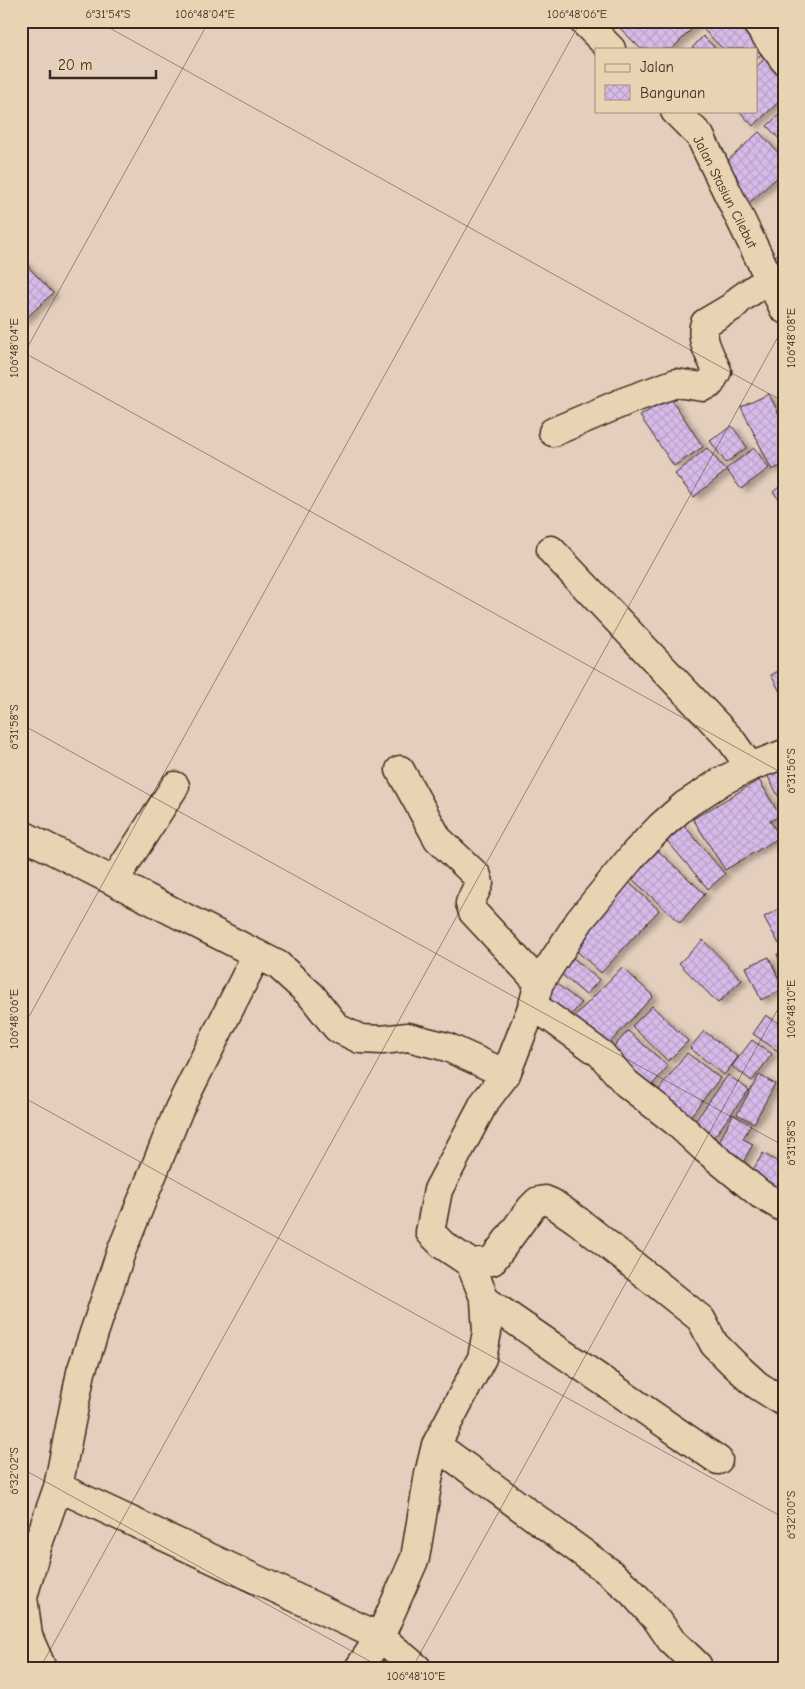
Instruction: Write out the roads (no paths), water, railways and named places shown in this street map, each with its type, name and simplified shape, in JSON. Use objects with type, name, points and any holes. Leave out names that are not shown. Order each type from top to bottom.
[{"type":"street","points":[[584,21],[610,48]]},
{"type":"street","points":[[755,21],[784,60]]},
{"type":"street","name":"Jalan Stasiun Cilebut","points":[[676,112],[700,136],[784,309]]},
{"type":"street","points":[[553,432],[626,401],[676,384],[703,388],[710,384],[717,371],[703,337],[702,330],[705,323],[732,308],[740,299],[768,278]]},
{"type":"street","points":[[551,550],[731,740],[750,767]]},
{"type":"street","points":[[359,1668],[380,1637],[416,1558],[429,1474],[436,1445],[482,1358],[487,1332],[485,1300],[470,1263],[443,1246],[430,1232],[438,1190],[484,1103],[506,1074],[536,994],[580,920],[635,853],[685,805],[722,781],[750,767],[784,754]]},
{"type":"street","points":[[400,770],[438,839],[478,876],[479,883],[470,903],[473,912],[536,994],[601,1054],[626,1083],[676,1122],[704,1148],[753,1188],[784,1208]]},
{"type":"street","points":[[114,881],[175,786]]},
{"type":"street","points":[[21,834],[278,965],[312,996],[337,1028],[360,1039],[382,1040],[408,1037],[447,1047],[506,1074]]},
{"type":"street","points":[[42,1668],[28,1636],[23,1597],[37,1547],[58,1487],[81,1372],[121,1252],[179,1109],[257,954]]},
{"type":"street","points":[[470,1263],[492,1261],[538,1201],[544,1200],[552,1203],[578,1221],[701,1319],[714,1344],[758,1385],[784,1402]]},
{"type":"street","points":[[485,1300],[718,1460]]},
{"type":"street","points":[[436,1445],[610,1572],[631,1591],[658,1621],[671,1640],[696,1665],[696,1668]]},
{"type":"street","points":[[58,1487],[380,1637],[417,1668]]}]
